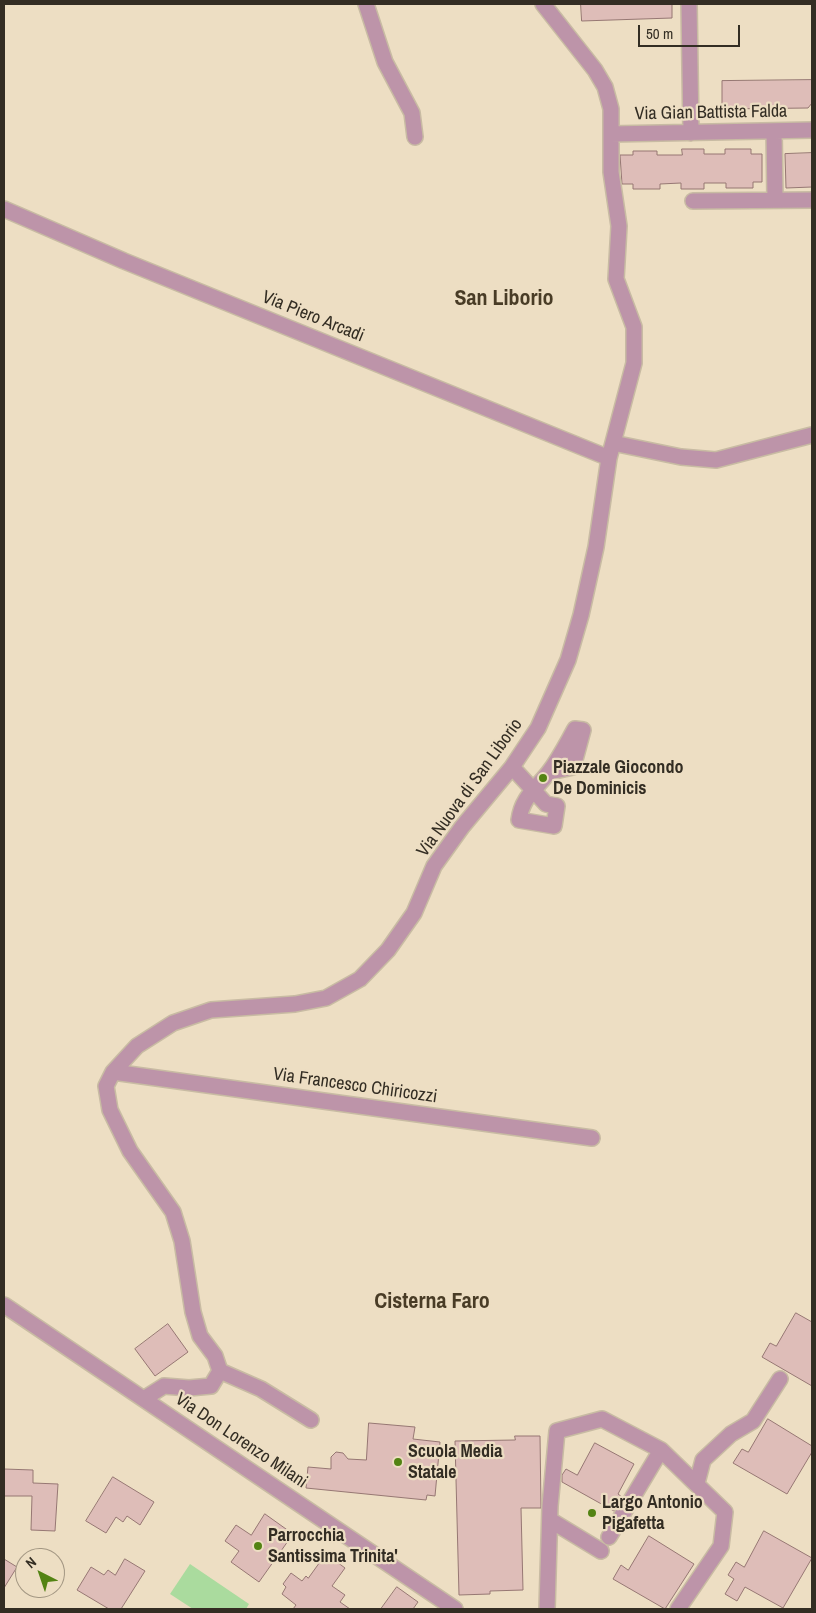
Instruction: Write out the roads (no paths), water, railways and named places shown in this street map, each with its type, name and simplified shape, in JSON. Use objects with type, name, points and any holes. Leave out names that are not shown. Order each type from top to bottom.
[{"type":"street","points":[[366,4],[385,62],[412,114],[415,137]]},
{"type":"street","name":"Via Nuova di San Liborio","points":[[220,1371],[215,1356],[200,1336],[195,1320],[182,1241],[173,1212],[130,1151],[110,1110],[106,1086],[113,1072],[137,1046],[173,1023],[211,1010],[295,1004],[326,998],[360,979],[388,950],[414,913],[434,866],[462,827],[512,767],[538,728],[568,660],[581,615],[596,547],[611,450],[634,363],[634,327],[616,279],[619,226],[611,172],[611,109],[605,87],[595,70],[543,4]]},
{"type":"street","points":[[690,4],[691,133]]},
{"type":"street","name":"Via Gian Battista Falda","points":[[611,134],[812,130]]},
{"type":"street","points":[[774,131],[775,200]]},
{"type":"street","points":[[693,201],[812,200]]},
{"type":"street","name":"Via Piero Arcadi","points":[[4,209],[133,264],[611,450],[716,460],[812,435]]},
{"type":"street","points":[[512,767],[533,790],[550,772]]},
{"type":"street","name":"Via Francesco Chiricozzi","points":[[113,1072],[592,1138]]},
{"type":"street","name":"Via Don Lorenzo Milani","points":[[4,1305],[145,1398],[455,1609]]},
{"type":"street","points":[[145,1398],[164,1386],[190,1388],[211,1386],[220,1371],[261,1389],[311,1420]]},
{"type":"street","points":[[697,1483],[703,1460],[731,1434],[753,1421],[780,1380]]},
{"type":"street","points":[[547,1609],[550,1520],[557,1431],[602,1419],[662,1450],[725,1512],[721,1546],[678,1609]]},
{"type":"street","points":[[609,1537],[662,1450]]},
{"type":"street","points":[[550,1520],[601,1551]]},
{"type":"place","name":"Piazzale Giocondo De Dominicis","points":[[543,778]]},
{"type":"place","name":"Scuola Media Statale","points":[[398,1462]]},
{"type":"place","name":"Largo Antonio Pigafetta","points":[[592,1513]]},
{"type":"place","name":"Parrocchia Santissima Trinita'","points":[[258,1546]]},
{"type":"district","name":"San Liborio","points":[[504,299]]},
{"type":"district","name":"Cisterna Faro","points":[[432,1302]]}]
